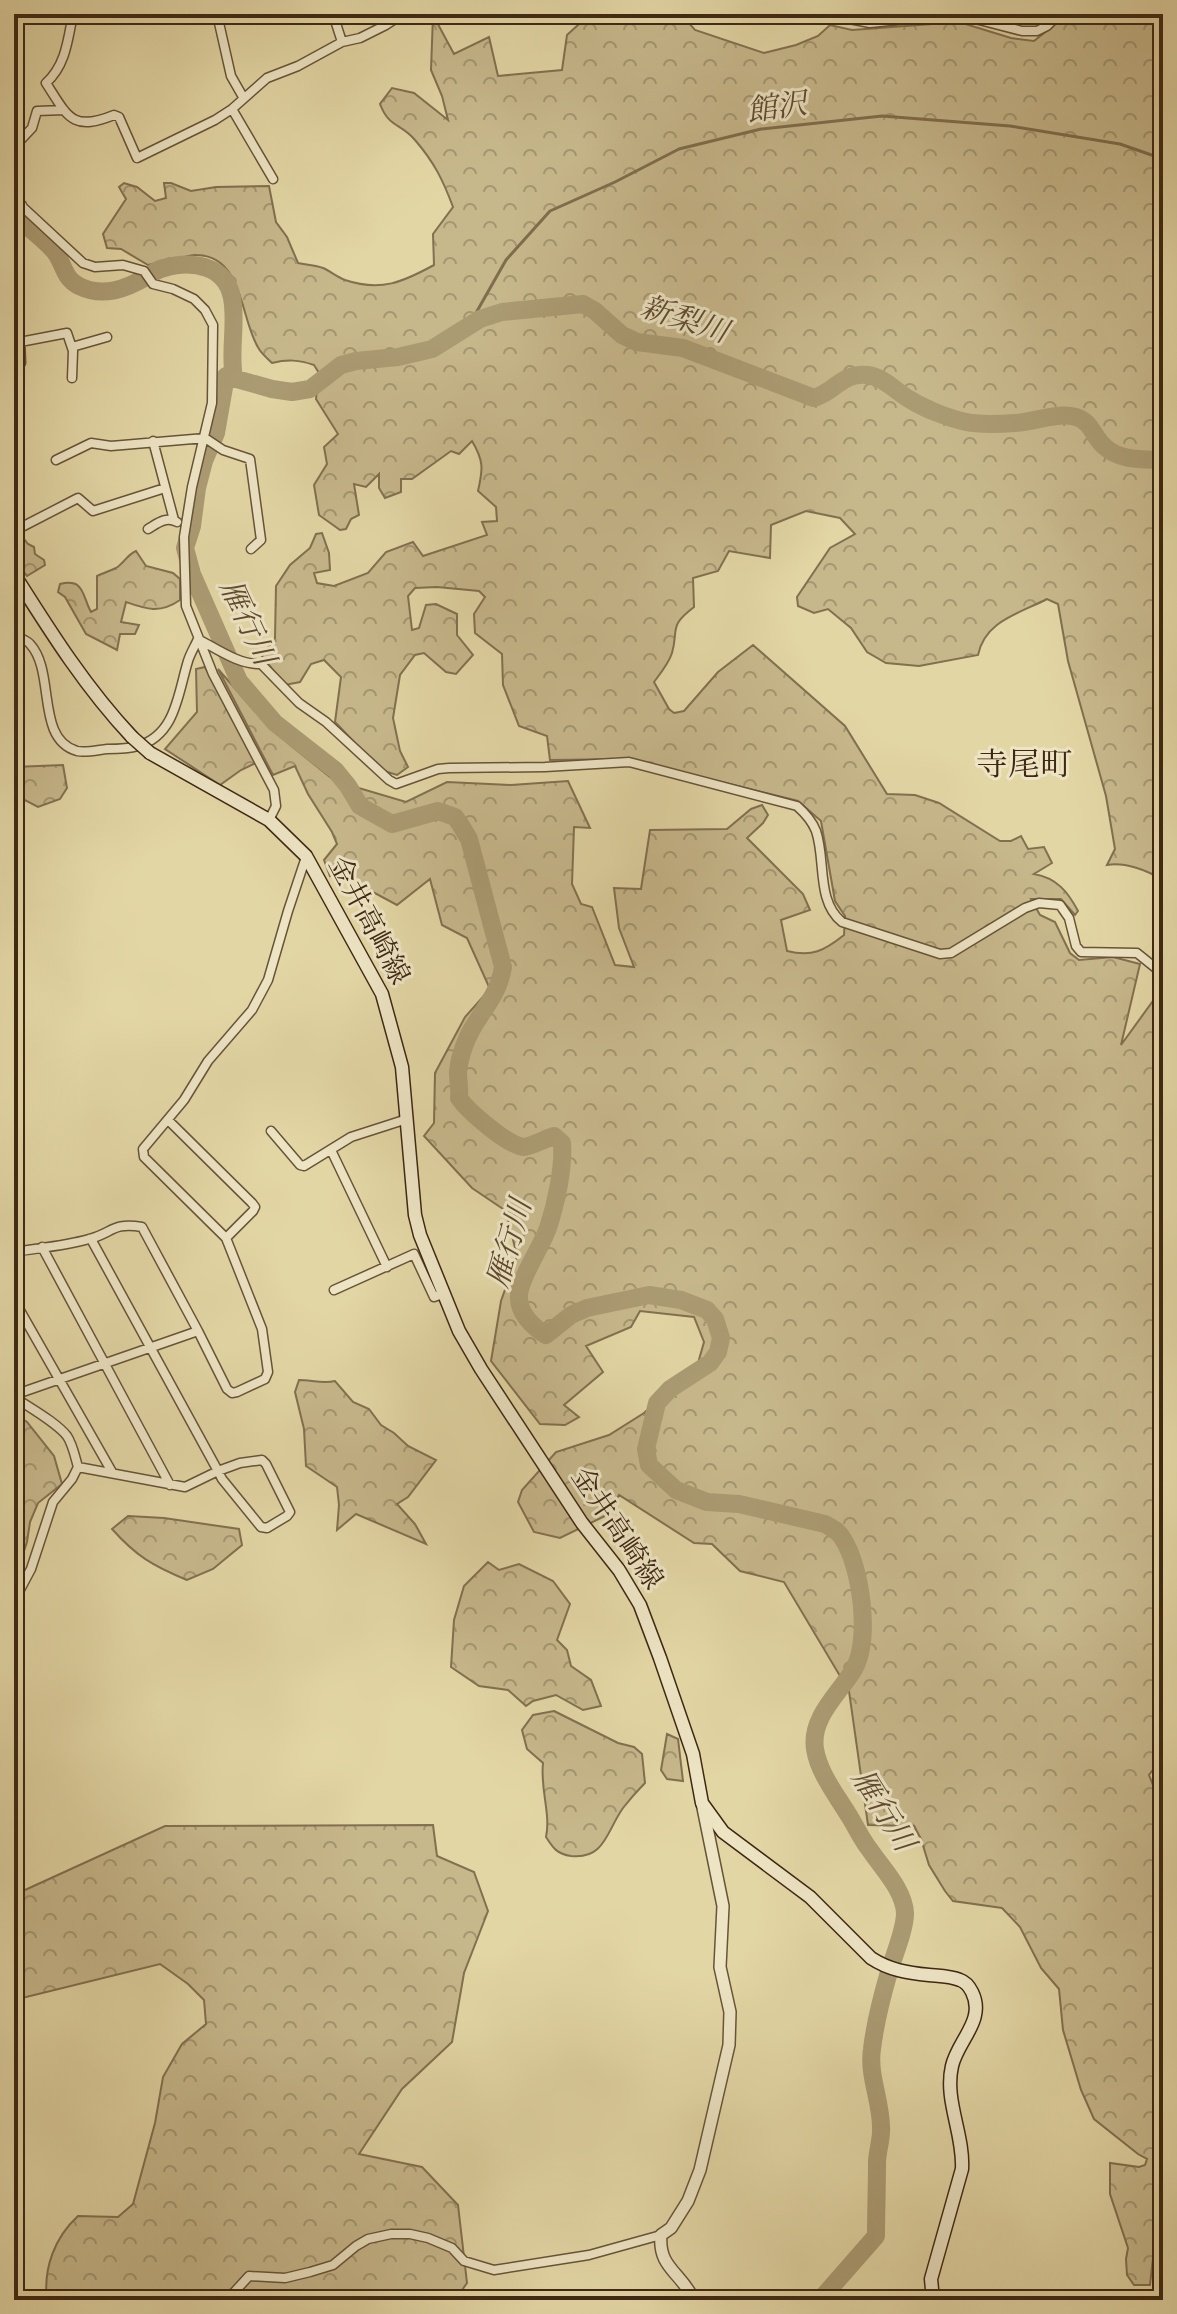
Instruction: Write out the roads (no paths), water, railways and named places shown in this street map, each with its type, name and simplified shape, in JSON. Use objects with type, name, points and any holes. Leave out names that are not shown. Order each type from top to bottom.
[{"type":"main road","name":"金井高崎線","points":[[14,574],[68,659],[100,702],[132,737],[150,753],[269,820],[306,856],[382,994],[402,1067],[415,1215],[425,1251],[459,1331],[481,1369],[640,1605],[693,1754],[702,1803],[723,1832],[810,1897],[860,1949],[882,1966],[961,1980],[972,1991],[977,2008],[974,2022],[952,2064],[950,2095],[962,2150],[962,2169],[931,2279],[933,2300]]},
{"type":"street","points":[[73,14],[64,58],[56,74],[46,83],[64,110],[81,123],[92,123],[114,115],[119,117],[137,158],[215,120],[267,78],[298,66],[342,42],[360,38],[403,14]]},
{"type":"street","points":[[217,14],[231,76],[243,97]]},
{"type":"street","points":[[333,14],[342,42]]},
{"type":"street","points":[[824,14],[870,23],[956,14],[1022,31],[1037,31],[1059,14]]},
{"type":"street","points":[[232,109],[273,179]]},
{"type":"street","points":[[14,147],[32,128],[37,111],[64,110]]},
{"type":"street","points":[[14,215],[18,202],[83,263],[95,267],[123,265],[144,271],[153,284],[194,299],[213,325],[208,441],[192,487],[185,526],[183,563],[186,606],[213,674],[274,790],[276,806],[269,820]]},
{"type":"street","points":[[14,319],[21,363],[14,369]]},
{"type":"street","points":[[20,342],[67,333],[72,347],[72,378]]},
{"type":"street","points":[[72,347],[107,337]]},
{"type":"street","points":[[153,441],[174,520]]},
{"type":"street","points":[[56,460],[91,443],[111,446],[153,441],[208,441],[250,459],[261,540],[251,549]]},
{"type":"street","points":[[14,531],[78,498],[93,511],[165,488]]},
{"type":"street","points":[[148,529],[164,520],[174,520],[185,526]]},
{"type":"street","points":[[14,635],[30,643],[38,659],[45,680],[53,730],[58,740],[78,751],[137,747],[151,741],[170,721],[198,639]]},
{"type":"street","points":[[198,639],[222,653],[251,664],[261,664],[299,703],[326,722],[396,784],[438,769],[629,762],[797,806],[807,815],[816,832],[827,899],[836,918],[842,922],[940,954],[951,953],[1025,908],[1039,903],[1060,905],[1069,918],[1076,946],[1081,952],[1137,953],[1163,974]]},
{"type":"street","points":[[14,1252],[91,1239],[113,1227],[142,1227],[229,1392],[237,1392],[265,1379],[268,1372],[262,1329],[226,1238],[144,1157],[143,1149],[184,1100],[208,1061],[252,1010],[268,980],[306,856]]},
{"type":"street","points":[[271,1131],[304,1166],[351,1137],[407,1119]]},
{"type":"street","points":[[168,1120],[252,1203],[253,1211],[226,1238]]},
{"type":"street","points":[[331,1150],[387,1267]]},
{"type":"street","points":[[78,1467],[189,1486],[218,1471],[259,1460],[264,1462],[289,1508],[289,1514],[267,1528],[261,1527],[222,1479],[218,1471],[91,1239]]},
{"type":"street","points":[[42,1247],[170,1485]]},
{"type":"street","points":[[334,1290],[414,1254],[434,1297],[443,1294]]},
{"type":"street","points":[[14,1300],[112,1472]]},
{"type":"street","points":[[14,1396],[198,1331]]},
{"type":"street","points":[[14,1396],[66,1435],[78,1467],[53,1502],[31,1569],[14,1601]]},
{"type":"street","points":[[227,2300],[249,2276],[285,2278],[333,2265],[356,2246],[379,2236],[410,2234],[428,2238],[452,2248],[464,2261],[494,2270],[589,2255],[661,2235],[671,2228],[688,2201],[700,2170],[729,2045],[730,2012],[720,1967],[723,1906],[702,1803]]},
{"type":"street","points":[[661,2235],[662,2256],[683,2279],[694,2300]]},
{"type":"waterway","name":"館沢","points":[[468,327],[506,260],[550,211],[679,149],[761,129],[882,116],[1010,126],[1120,144],[1163,159]]},
{"type":"waterway","name":"雁行川","points":[[14,215],[55,252],[70,279],[88,290],[106,292],[123,288],[160,269],[186,265],[206,268],[223,278],[232,298],[234,328],[234,377],[226,376]]},
{"type":"waterway","name":"新梨川","points":[[226,376],[272,389],[292,392],[310,389],[341,365],[432,349],[480,319],[502,312],[583,304],[622,335],[637,342],[683,348],[814,398],[852,376],[868,375],[884,381],[922,406],[959,420],[997,424],[1076,417],[1086,422],[1111,452],[1132,458],[1163,460]]},
{"type":"waterway","name":"雁行川","points":[[226,376],[216,433],[204,461],[185,548],[192,574],[239,681],[275,723],[335,770],[360,806],[392,824],[438,811],[455,817],[469,839],[503,967],[495,993],[472,1029],[463,1050],[458,1072],[459,1098],[489,1127],[517,1145],[527,1147],[554,1136],[562,1143],[561,1174],[551,1218],[520,1289],[519,1302],[524,1314],[531,1324],[546,1335],[571,1315],[587,1308],[649,1295],[681,1300],[707,1310],[715,1319],[721,1338],[718,1352],[710,1363],[670,1389],[657,1403],[646,1449],[649,1465],[676,1490],[707,1502],[739,1504],[825,1524],[841,1536],[855,1567],[863,1622],[859,1656],[854,1669],[821,1716],[815,1749],[830,1785],[864,1842],[897,1888],[904,1904],[905,1920],[881,2000],[871,2059],[881,2132],[877,2158],[876,2236],[820,2300]]},
{"type":"district","name":"寺尾町","points":[[1024,766]]}]
